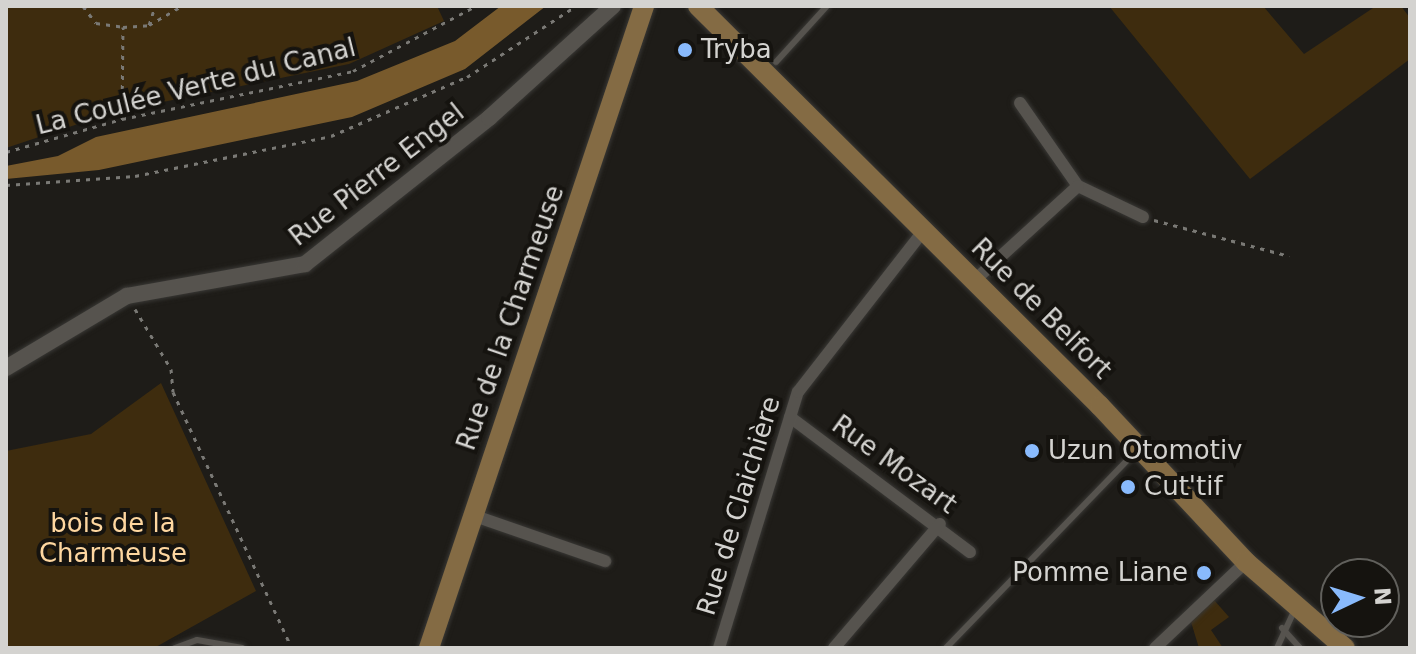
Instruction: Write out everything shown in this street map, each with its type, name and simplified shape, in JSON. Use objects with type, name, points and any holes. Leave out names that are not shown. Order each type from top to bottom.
[{"type":"main road","name":"Rue de la Charmeuse","points":[[429,648],[644,6]]},
{"type":"main road","name":"Rue de Belfort","points":[[698,6],[976,279],[1246,562],[1295,609],[1345,648]]},
{"type":"street","name":"Rue Pierre Engel","points":[[6,368],[127,296],[281,274],[305,264],[489,118],[613,6]]},
{"type":"street","points":[[1020,103],[1078,186],[1143,217]]},
{"type":"street","points":[[976,279],[1078,186]]},
{"type":"street","name":"Rue de Claichière","points":[[719,648],[798,392],[925,229]]},
{"type":"street","name":"Rue Mozart","points":[[790,417],[940,524],[970,552]]},
{"type":"street","points":[[472,515],[605,561]]},
{"type":"street","points":[[834,648],[940,524]]},
{"type":"street","points":[[1155,648],[1246,562]]},
{"type":"lane","points":[[776,62],[827,6]]},
{"type":"lane","points":[[946,648],[1139,448]]},
{"type":"lane","points":[[1277,648],[1282,628],[1295,609]]},
{"type":"lane","points":[[1282,628],[1300,648]]},
{"type":"lane","points":[[175,648],[197,640],[242,648]]},
{"type":"path","points":[[83,6],[96,23],[123,27],[149,25],[182,6]]},
{"type":"path","points":[[149,25],[155,6]]},
{"type":"path","name":"La Coulée Verte du Canal","points":[[6,152],[122,119],[353,71],[476,6]]},
{"type":"path","points":[[6,185],[135,176],[331,136],[467,77],[576,6]]},
{"type":"path","points":[[122,119],[123,27]]},
{"type":"path","points":[[1143,217],[1289,256]]},
{"type":"path","points":[[127,296],[171,369],[173,392],[292,648]]},
{"type":"green space","points":[[6,6],[437,6],[444,21],[349,64],[114,112],[6,148]]},
{"type":"green space","points":[[1109,6],[1263,6],[1304,54],[1376,6],[1401,6],[1410,18],[1410,59],[1250,179]]},
{"type":"green space","name":"bois de la Charmeuse","points":[[161,383],[256,591],[154,648],[6,648],[6,451],[91,434]]},
{"type":"green space","points":[[1214,600],[1229,617],[1211,630],[1223,648],[1199,648],[1191,622]]},
{"type":"shaded area","points":[[501,6],[546,6],[465,69],[352,117],[99,170],[6,179],[6,166],[58,156],[96,137],[357,81],[455,41]]},
{"type":"place","name":"Tryba","points":[[685,50]]},
{"type":"place","name":"Uzun Otomotiv","points":[[1032,451]]},
{"type":"place","name":"Cut'tif","points":[[1128,487]]},
{"type":"place","name":"Pomme Liane","points":[[1204,573]]}]
